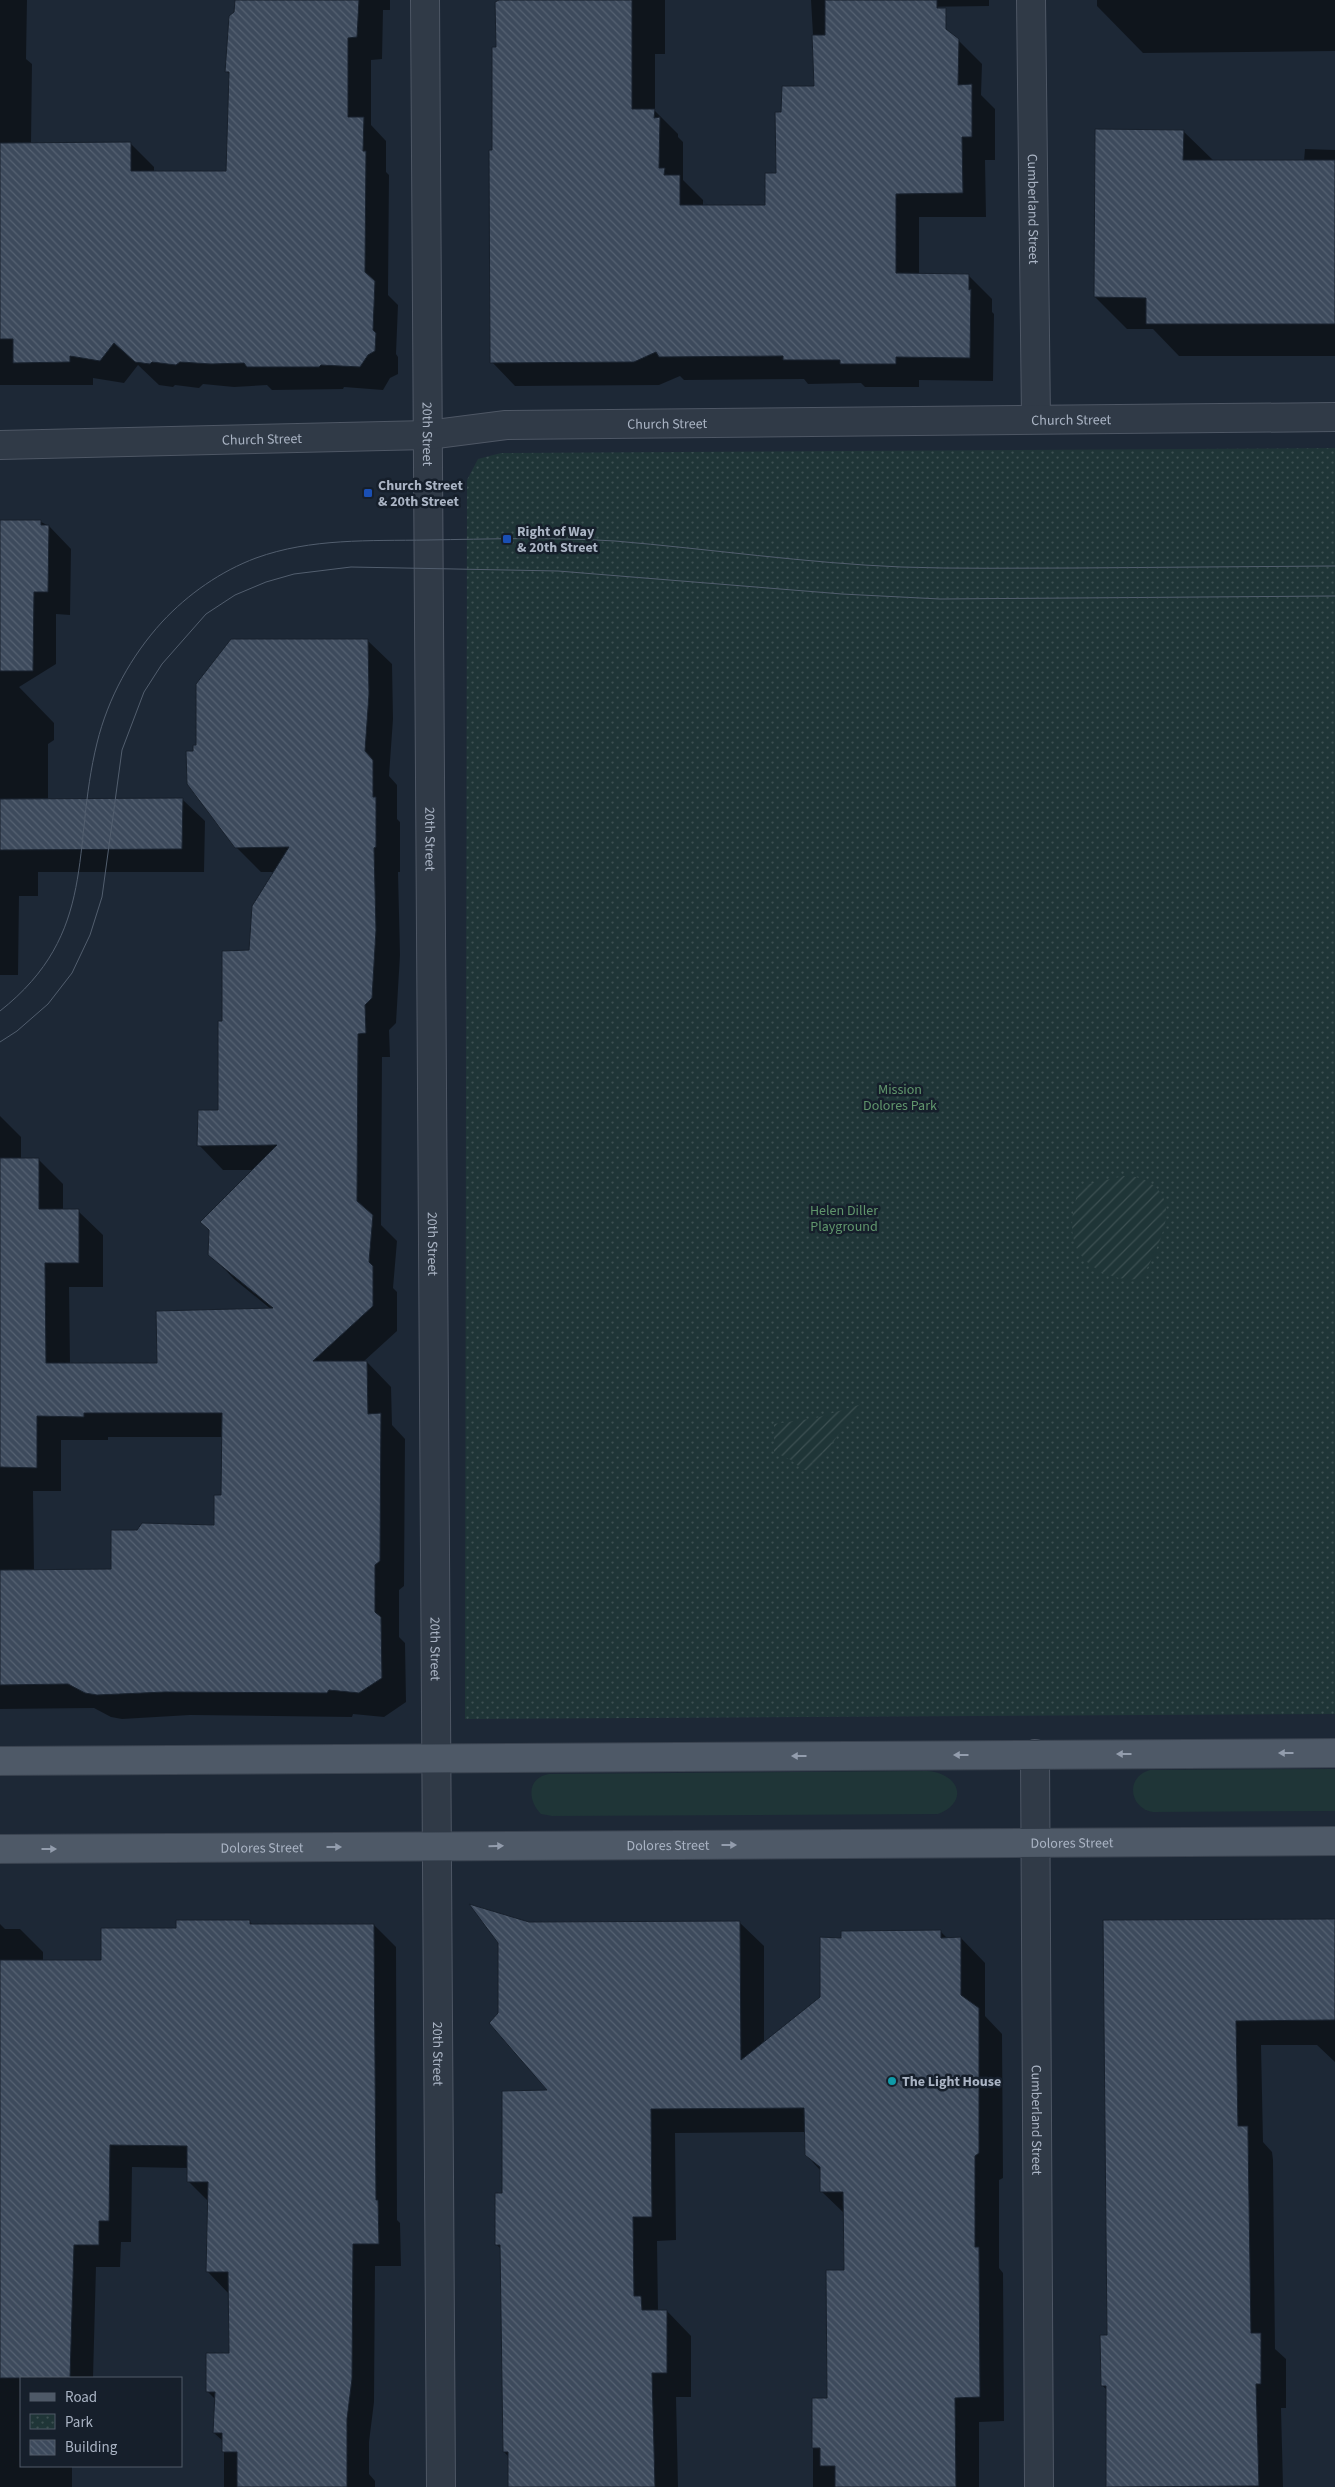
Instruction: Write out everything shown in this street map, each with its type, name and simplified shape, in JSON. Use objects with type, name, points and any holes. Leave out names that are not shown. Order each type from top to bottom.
[{"type":"main road","points":[[0,1761],[1335,1753]]},
{"type":"main road","name":"Dolores Street","points":[[0,1849],[1335,1841]]},
{"type":"street","name":"20th Street","points":[[425,0],[441,2487]]},
{"type":"street","name":"Cumberland Street","points":[[1031,0],[1036,419]]},
{"type":"street","name":"Church Street","points":[[0,445],[428,435],[506,425],[1335,417]]},
{"type":"street","name":"Cumberland Street","points":[[1035,1754],[1034,1843],[1040,2487]]},
{"type":"green space","name":"Mission Dolores Park","points":[[1335,448],[1335,1714],[465,1719],[467,480],[478,459],[501,453]]},
{"type":"green space","points":[[1124,1176],[1139,1178],[1153,1185],[1162,1194],[1166,1205],[1166,1217],[1159,1243],[1143,1278],[1139,1279],[1117,1278],[1095,1268],[1084,1259],[1078,1249],[1072,1226],[1080,1186]]},
{"type":"green space","points":[[862,1404],[864,1406],[842,1430],[813,1470],[803,1470],[791,1460],[774,1452],[774,1424],[816,1418]]},
{"type":"green space","points":[[1335,1769],[1335,1811],[1153,1812],[1139,1805],[1133,1792],[1137,1779],[1150,1770]]},
{"type":"green space","points":[[927,1771],[947,1777],[953,1782],[956,1789],[957,1796],[954,1802],[948,1809],[938,1814],[552,1816],[541,1814],[534,1803],[531,1791],[536,1780],[549,1774]]},
{"type":"building","points":[[235,0],[359,0],[357,37],[348,38],[348,117],[364,117],[363,151],[366,151],[365,272],[375,281],[373,330],[376,333],[375,351],[368,355],[360,367],[321,365],[319,367],[247,367],[244,363],[211,364],[180,362],[176,365],[135,362],[114,343],[100,361],[70,356],[70,362],[13,363],[13,339],[0,339],[0,143],[131,142],[131,171],[226,171],[229,72],[225,72],[229,16],[234,12]]},
{"type":"building","points":[[499,0],[632,0],[632,109],[655,109],[654,118],[660,117],[659,168],[665,168],[664,175],[680,175],[680,205],[765,205],[765,173],[776,173],[775,112],[781,112],[782,86],[814,86],[812,35],[825,35],[825,0],[937,0],[937,8],[946,8],[946,29],[959,39],[958,85],[972,84],[972,137],[962,137],[963,193],[896,194],[896,273],[969,274],[969,290],[971,289],[970,358],[896,357],[896,364],[840,364],[840,360],[783,360],[783,356],[659,357],[656,352],[634,362],[490,363],[489,150],[492,150],[492,47],[496,47],[495,2]]},
{"type":"building","points":[[1095,129],[1184,130],[1183,160],[1335,160],[1335,324],[1146,324],[1146,298],[1094,297]]},
{"type":"building","points":[[0,520],[41,520],[41,525],[49,525],[48,592],[34,592],[33,671],[0,671]]},
{"type":"building","points":[[231,639],[368,639],[369,694],[365,751],[373,760],[373,797],[376,797],[376,847],[374,848],[376,930],[372,998],[365,1005],[366,1033],[358,1034],[357,1201],[373,1215],[369,1262],[373,1266],[373,1306],[313,1361],[367,1361],[368,1414],[381,1413],[380,1561],[375,1565],[375,1612],[381,1617],[382,1678],[359,1693],[329,1690],[327,1693],[165,1692],[97,1695],[85,1693],[68,1684],[0,1685],[0,1570],[111,1569],[111,1530],[137,1530],[142,1523],[214,1525],[214,1495],[221,1495],[222,1413],[84,1413],[84,1417],[37,1416],[37,1468],[0,1467],[0,1158],[39,1158],[39,1209],[79,1209],[79,1263],[45,1263],[46,1363],[157,1363],[156,1311],[273,1308],[208,1255],[209,1230],[200,1222],[277,1145],[197,1146],[198,1110],[218,1110],[218,1021],[222,1021],[222,951],[249,950],[252,906],[289,847],[235,848],[187,784],[186,751],[193,751],[193,745],[196,745],[196,684]]},
{"type":"building","points":[[183,798],[182,849],[0,850],[0,799]]},
{"type":"building","points":[[469,1904],[529,1922],[740,1921],[741,2060],[820,1997],[820,1937],[841,1938],[841,1931],[941,1930],[941,1938],[961,1937],[961,1995],[979,2008],[979,2153],[975,2156],[975,2247],[979,2247],[980,2397],[955,2398],[956,2487],[835,2487],[835,2466],[820,2466],[820,2448],[812,2448],[812,2398],[827,2398],[826,2270],[844,2270],[843,2192],[820,2192],[820,2167],[805,2155],[804,2108],[651,2109],[652,2217],[633,2217],[634,2296],[641,2296],[642,2310],[667,2310],[667,2373],[652,2373],[655,2487],[508,2487],[508,2452],[503,2452],[500,2245],[495,2245],[495,2193],[502,2193],[502,2091],[547,2090],[489,2023],[498,2013],[498,1943]]},
{"type":"building","points":[[1335,1919],[1335,2020],[1236,2021],[1238,2126],[1248,2126],[1251,2333],[1261,2333],[1261,2384],[1256,2384],[1259,2486],[1106,2487],[1106,2386],[1101,2386],[1100,2335],[1107,2335],[1103,1920]]},
{"type":"building","points":[[176,1920],[250,1920],[250,1924],[374,1924],[376,2200],[378,2200],[379,2244],[353,2244],[352,2379],[347,2419],[347,2487],[237,2487],[237,2452],[222,2452],[222,2433],[213,2433],[215,2392],[206,2392],[206,2353],[229,2353],[228,2272],[206,2272],[208,2182],[187,2182],[187,2146],[110,2145],[109,2221],[99,2221],[99,2245],[74,2245],[70,2377],[0,2378],[0,1960],[101,1960],[101,1928],[176,1928]]},
{"type":"tram line","points":[[0,1011],[32,981],[53,951],[67,920],[76,888],[89,782],[97,743],[107,710],[122,678],[151,635],[183,602],[206,584],[243,563],[256,558],[298,547],[341,542],[544,539],[615,541],[793,559],[901,567],[1335,566]]},
{"type":"tram line","points":[[0,1042],[17,1031],[48,1004],[72,973],[90,935],[102,897],[122,750],[144,692],[162,664],[206,614],[235,595],[266,582],[294,574],[351,567],[558,571],[842,594],[940,599],[1335,596]]},
{"type":"place","name":"Church Street & 20th Street","points":[[368,493]]},
{"type":"place","name":"Right of Way & 20th Street","points":[[507,539]]},
{"type":"place","name":"The Light House","points":[[892,2081]]},
{"type":"park label","name":"Helen Diller Playground","points":[[844,1218]]}]
